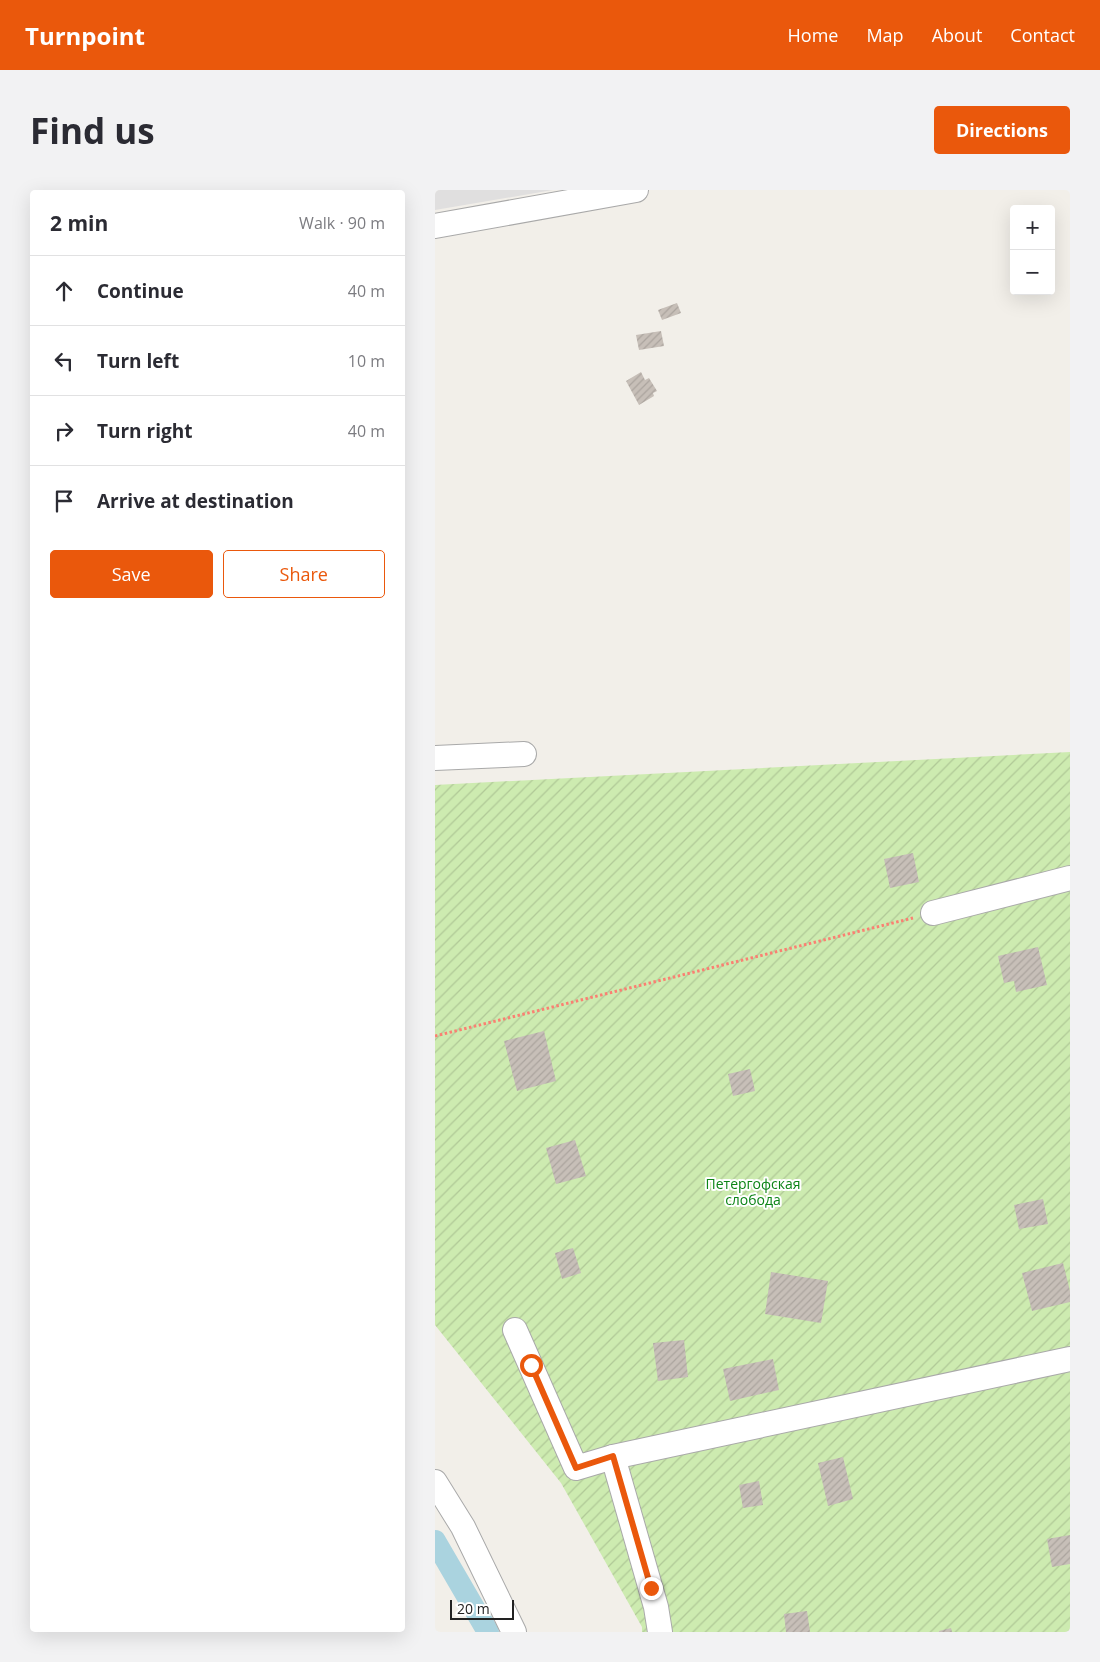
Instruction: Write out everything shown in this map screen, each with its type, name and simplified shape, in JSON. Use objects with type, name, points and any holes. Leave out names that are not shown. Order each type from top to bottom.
[{"type":"street","points":[[435,226],[636,190]]},
{"type":"street","points":[[435,758],[524,754]]},
{"type":"street","points":[[933,913],[1070,878]]},
{"type":"street","points":[[515,1330],[576,1468],[613,1456],[1070,1359]]},
{"type":"street","points":[[613,1456],[656,1607],[659,1632]]},
{"type":"street","points":[[435,1482],[463,1526],[514,1632]]},
{"type":"path","points":[[435,1036],[933,913]]},
{"type":"shaded area","points":[[435,190],[553,190],[435,210]]},
{"type":"green space","name":"Петергофская слобода","points":[[1070,752],[1070,1632],[642,1632],[642,1627],[561,1483],[435,1325],[435,785]]},
{"type":"building","points":[[677,303],[681,313],[662,320],[658,310]]},
{"type":"building","points":[[661,331],[664,346],[639,350],[636,335]]},
{"type":"building","points":[[641,372],[645,380],[649,378],[657,391],[653,393],[654,396],[639,405],[626,381]]},
{"type":"building","points":[[913,853],[919,882],[890,888],[884,859]]},
{"type":"building","points":[[1038,947],[1047,985],[1016,992],[1014,981],[1004,983],[998,956]]},
{"type":"building","points":[[544,1031],[556,1081],[517,1091],[504,1041]]},
{"type":"building","points":[[750,1069],[755,1091],[733,1096],[728,1074]]},
{"type":"building","points":[[575,1140],[586,1176],[556,1184],[546,1148]]},
{"type":"building","points":[[1043,1199],[1048,1224],[1019,1229],[1014,1205]]},
{"type":"building","points":[[573,1248],[581,1273],[562,1279],[555,1253]]},
{"type":"building","points":[[1063,1263],[1070,1291],[1070,1302],[1032,1311],[1022,1273]]},
{"type":"building","points":[[771,1272],[828,1281],[821,1323],[765,1314]]},
{"type":"building","points":[[684,1340],[688,1377],[658,1381],[653,1343]]},
{"type":"building","points":[[773,1359],[779,1390],[730,1401],[723,1369]]},
{"type":"building","points":[[843,1457],[853,1499],[828,1506],[818,1463]]},
{"type":"building","points":[[759,1481],[763,1505],[743,1508],[739,1485]]},
{"type":"building","points":[[1070,1535],[1070,1564],[1052,1567],[1047,1539]]},
{"type":"building","points":[[807,1611],[810,1632],[786,1632],[784,1614]]},
{"type":"building","points":[[951,1628],[952,1632],[939,1632],[939,1631]]},
{"type":"waterway","points":[[435,1541],[488,1632]]},
{"type":"route","points":[[531,1365],[576,1468],[613,1456],[651,1588]]}]
